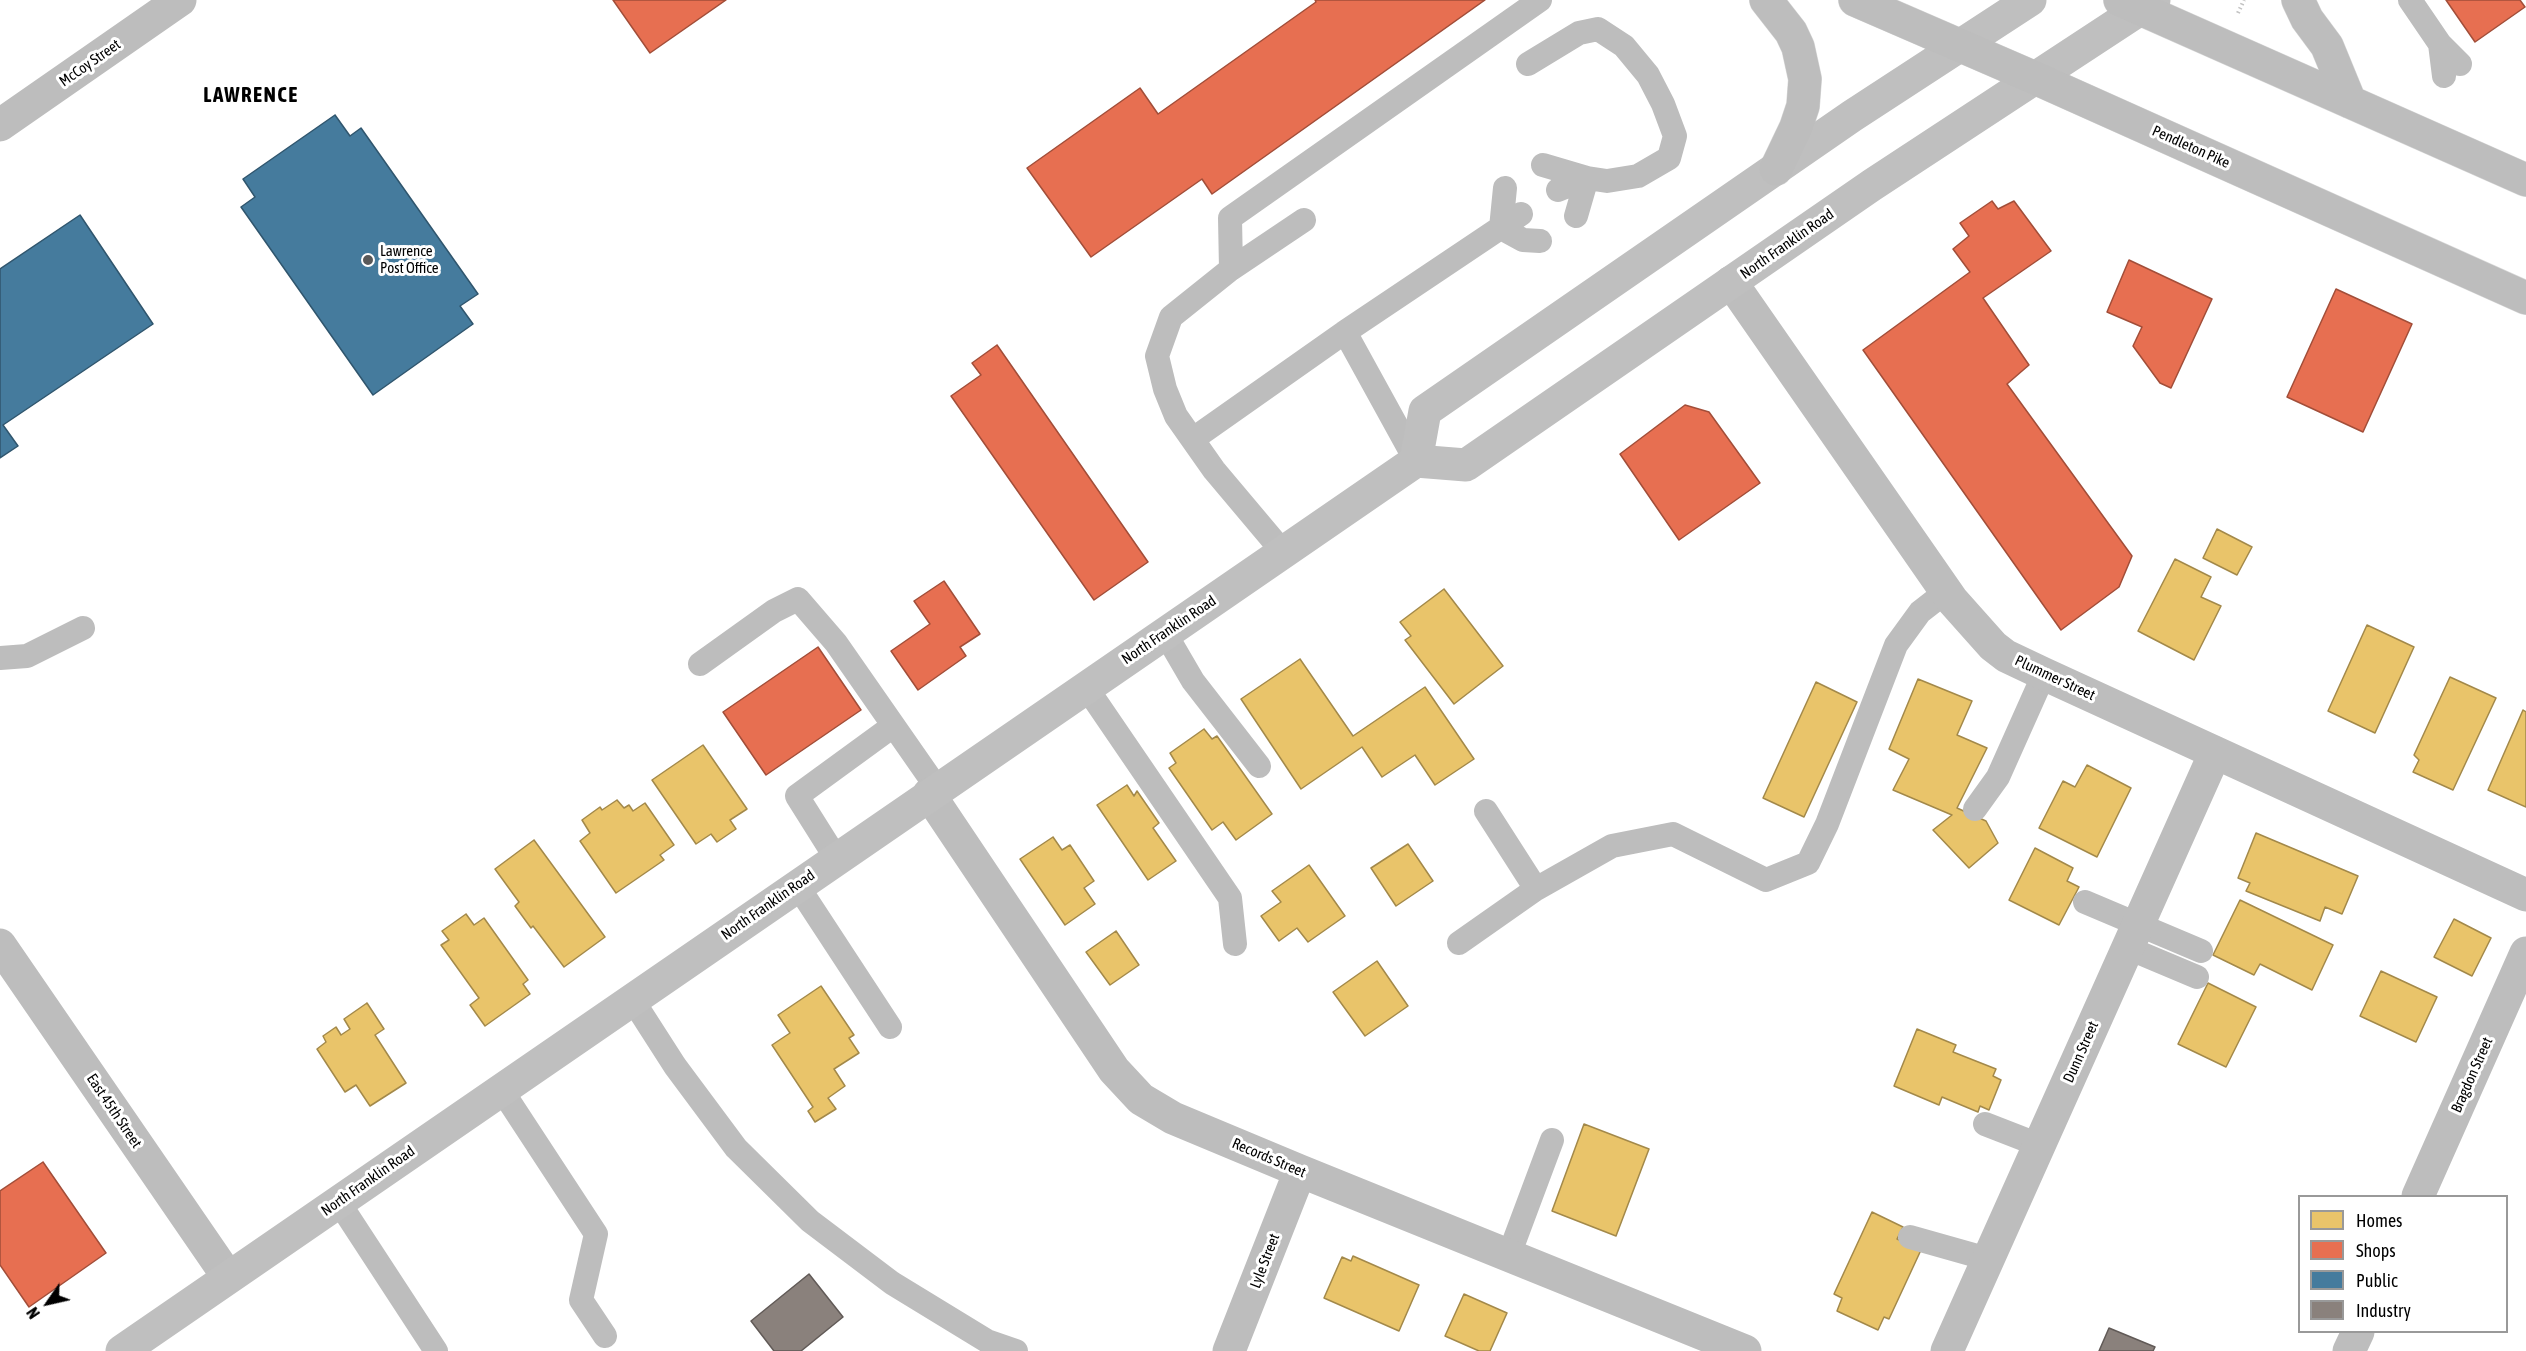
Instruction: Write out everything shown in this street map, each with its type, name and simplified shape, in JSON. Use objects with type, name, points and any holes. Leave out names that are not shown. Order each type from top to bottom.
[{"type":"main road","points":[[1416,461],[1425,411],[1776,169],[1959,45],[2030,0]]},
{"type":"main road","name":"North Franklin Road","points":[[124,1350],[933,791],[1416,461],[1466,465],[1872,185],[2035,78],[2138,3]]},
{"type":"street","name":"McCoy Street","points":[[0,125],[180,0]]},
{"type":"street","points":[[1766,0],[1791,32],[1798,47],[1805,80],[1800,116],[1776,169]]},
{"type":"street","name":"Pendleton Pike","points":[[1855,0],[2526,298]]},
{"type":"street","points":[[2298,0],[2307,19],[2326,46],[2350,102]]},
{"type":"street","points":[[2138,3],[2350,102],[2526,180]]},
{"type":"street","name":"Plummer Street","points":[[1731,282],[1947,591],[1973,625],[1993,646],[2006,656],[2044,674],[2526,896]]},
{"type":"street","name":"Dunn Street","points":[[1947,1351],[2215,753]]},
{"type":"street","name":"Records Street","points":[[933,791],[1114,1070],[1141,1099],[1173,1118],[1300,1171],[1745,1351]]},
{"type":"street","name":"East 45th Street","points":[[0,945],[228,1277]]},
{"type":"street","name":"Bragdon Street","points":[[2419,1195],[2526,953]]},
{"type":"street","name":"Lyle Street","points":[[1229,1351],[1300,1171]]},
{"type":"street","points":[[2349,1351],[2358,1333]]},
{"type":"lane","points":[[1231,269],[1230,218],[1540,0]]},
{"type":"lane","points":[[2410,0],[2440,44],[2452,70]]},
{"type":"lane","points":[[1528,64],[1579,33],[1598,29],[1624,46],[1647,75],[1663,104],[1674,136],[1669,158],[1638,176],[1607,181],[1587,178],[1543,165]]},
{"type":"lane","points":[[1558,190],[1587,178]]},
{"type":"lane","points":[[1576,216],[1587,178]]},
{"type":"lane","points":[[1501,228],[1505,188]]},
{"type":"lane","points":[[1193,440],[1346,332],[1521,214]]},
{"type":"lane","points":[[1283,552],[1214,470],[1193,440],[1172,407],[1157,356],[1171,317],[1231,269],[1304,220]]},
{"type":"lane","points":[[1501,228],[1523,240],[1540,241]]},
{"type":"lane","points":[[1346,332],[1416,461]]},
{"type":"lane","points":[[1459,943],[1536,889],[1612,846],[1673,834],[1766,879],[1808,863],[1827,824],[1896,645],[1920,612],[1947,591]]},
{"type":"lane","points":[[700,664],[774,611],[798,599],[836,643],[893,726],[933,791]]},
{"type":"lane","points":[[0,658],[27,656],[83,628]]},
{"type":"lane","points":[[1165,633],[1193,681],[1259,766]]},
{"type":"lane","points":[[1975,810],[1998,777],[2044,674]]},
{"type":"lane","points":[[1086,687],[1230,898],[1235,944]]},
{"type":"lane","points":[[836,858],[797,795],[893,726]]},
{"type":"lane","points":[[1486,811],[1536,889]]},
{"type":"lane","points":[[797,885],[890,1028]]},
{"type":"lane","points":[[2085,902],[2197,977]]},
{"type":"lane","points":[[2133,936],[2201,951]]},
{"type":"lane","points":[[632,999],[675,1066],[736,1148],[810,1221],[892,1283],[987,1341],[1016,1351]]},
{"type":"lane","points":[[501,1089],[596,1234],[581,1300],[605,1336]]},
{"type":"lane","points":[[1985,1124],[2039,1145]]},
{"type":"lane","points":[[1509,1256],[1552,1140]]},
{"type":"lane","points":[[338,1201],[436,1351]]},
{"type":"lane","points":[[1910,1237],[1988,1259]]},
{"type":"path","points":[[2237,14],[2244,0]]},
{"type":"building: Homes","points":[[2217,529],[2252,547],[2237,575],[2203,558]]},
{"type":"building: Homes","points":[[2175,559],[2211,577],[2201,597],[2221,606],[2194,660],[2138,631]]},
{"type":"building: Homes","points":[[1444,589],[1503,666],[1454,704],[1405,640],[1411,636],[1400,622]]},
{"type":"building: Homes","points":[[2367,625],[2414,647],[2375,733],[2328,711]]},
{"type":"building: Homes","points":[[1300,659],[1353,736],[1425,687],[1474,759],[1435,785],[1415,755],[1382,777],[1362,747],[1301,789],[1241,699]]},
{"type":"building: Homes","points":[[2450,677],[2496,698],[2453,790],[2413,772],[2419,760],[2414,755]]},
{"type":"building: Homes","points":[[1918,679],[1972,701],[1957,735],[1987,748],[1957,808],[1986,821],[1998,843],[1969,868],[1933,830],[1952,815],[1893,790],[1909,759],[1889,749]]},
{"type":"building: Homes","points":[[1816,682],[1857,702],[1804,817],[1763,798]]},
{"type":"building: Homes","points":[[2523,710],[2526,712],[2526,807],[2488,790]]},
{"type":"building: Homes","points":[[1204,729],[1212,739],[1217,736],[1272,814],[1236,840],[1223,822],[1212,830],[1169,768],[1176,763],[1170,753]]},
{"type":"building: Homes","points":[[703,745],[747,809],[730,820],[736,829],[717,842],[711,834],[696,844],[652,780]]},
{"type":"building: Homes","points":[[2087,765],[2131,788],[2097,857],[2039,828],[2063,781],[2075,787]]},
{"type":"building: Homes","points":[[1127,785],[1134,796],[1137,791],[1159,823],[1153,828],[1176,861],[1148,880],[1097,805]]},
{"type":"building: Homes","points":[[617,800],[624,808],[629,805],[633,811],[645,803],[674,845],[660,855],[664,860],[616,893],[580,841],[590,833],[582,820],[600,807],[602,810]]},
{"type":"building: Homes","points":[[2256,833],[2358,876],[2342,914],[2325,907],[2320,921],[2246,891],[2250,883],[2238,878]]},
{"type":"building: Homes","points":[[1053,837],[1062,850],[1070,845],[1094,881],[1084,888],[1095,904],[1065,925],[1020,859]]},
{"type":"building: Homes","points":[[534,840],[605,937],[564,967],[515,906],[519,902],[495,869]]},
{"type":"building: Homes","points":[[1408,844],[1433,881],[1396,906],[1371,868]]},
{"type":"building: Homes","points":[[2035,848],[2073,868],[2067,881],[2079,887],[2059,925],[2009,900]]},
{"type":"building: Homes","points":[[1309,865],[1345,916],[1308,942],[1297,928],[1279,941],[1261,916],[1281,902],[1272,891]]},
{"type":"building: Homes","points":[[2240,900],[2333,945],[2312,990],[2260,964],[2254,975],[2213,955]]},
{"type":"building: Homes","points":[[466,914],[474,925],[484,918],[528,980],[523,984],[530,994],[485,1026],[470,1005],[479,998],[441,945],[449,940],[442,931]]},
{"type":"building: Homes","points":[[2454,919],[2491,938],[2472,976],[2434,957]]},
{"type":"building: Homes","points":[[1116,931],[1139,965],[1110,985],[1086,952]]},
{"type":"building: Homes","points":[[1377,961],[1408,1006],[1365,1036],[1333,992]]},
{"type":"building: Homes","points":[[2381,971],[2437,997],[2416,1042],[2360,1016]]},
{"type":"building: Homes","points":[[2208,983],[2256,1007],[2226,1067],[2178,1044]]},
{"type":"building: Homes","points":[[821,986],[854,1035],[849,1038],[859,1053],[834,1069],[845,1086],[828,1098],[836,1109],[815,1122],[808,1111],[813,1107],[772,1045],[790,1033],[778,1015]]},
{"type":"building: Homes","points":[[367,1003],[384,1029],[375,1035],[406,1083],[370,1106],[356,1085],[345,1092],[317,1049],[326,1042],[323,1036],[336,1027],[341,1035],[350,1029],[344,1019]]},
{"type":"building: Homes","points":[[1917,1029],[1956,1045],[1953,1052],[1996,1069],[1993,1076],[2001,1080],[1989,1110],[1980,1106],[1978,1112],[1942,1097],[1939,1105],[1894,1086]]},
{"type":"building: Homes","points":[[1584,1124],[1649,1149],[1616,1236],[1552,1211]]},
{"type":"building: Homes","points":[[1872,1212],[1903,1227],[1897,1239],[1921,1250],[1889,1319],[1884,1317],[1878,1330],[1837,1311],[1842,1298],[1834,1294]]},
{"type":"building: Homes","points":[[1353,1256],[1419,1285],[1399,1331],[1324,1298],[1342,1257],[1351,1261]]},
{"type":"building: Homes","points":[[1464,1294],[1507,1313],[1490,1351],[1479,1351],[1445,1336]]},
{"type":"building: Shops","points":[[613,0],[726,0],[650,53]]},
{"type":"building: Shops","points":[[1315,0],[1485,0],[1212,194],[1202,179],[1091,257],[1027,168],[1140,88],[1158,114],[1316,2]]},
{"type":"building: Shops","points":[[2446,0],[2520,0],[2525,7],[2475,42]]},
{"type":"building: Shops","points":[[1992,201],[1998,209],[2014,201],[2051,251],[1983,298],[2029,365],[2007,384],[2132,556],[2119,587],[2061,630],[1863,350],[1970,272],[1953,249],[1969,236],[1960,223]]},
{"type":"building: Shops","points":[[2129,260],[2212,299],[2171,388],[2160,383],[2133,346],[2142,327],[2107,312]]},
{"type":"building: Shops","points":[[2336,289],[2412,324],[2363,432],[2287,397]]},
{"type":"building: Shops","points":[[997,345],[1148,562],[1094,600],[951,396],[981,375],[972,363]]},
{"type":"building: Shops","points":[[1685,405],[1709,412],[1760,483],[1679,540],[1620,454]]},
{"type":"building: Shops","points":[[944,581],[980,634],[960,647],[966,656],[918,690],[891,651],[930,624],[914,601]]},
{"type":"building: Shops","points":[[818,647],[861,710],[766,775],[723,712]]},
{"type":"building: Shops","points":[[43,1162],[106,1253],[29,1307],[0,1265],[0,1191]]},
{"type":"building: Public","points":[[335,115],[350,136],[361,128],[478,294],[460,306],[473,324],[373,395],[241,207],[255,197],[243,179]]},
{"type":"building: Public","points":[[80,215],[153,324],[3,425],[18,446],[0,458],[0,269]]},
{"type":"building: Industry","points":[[809,1274],[843,1317],[801,1351],[774,1351],[751,1321]]},
{"type":"building: Industry","points":[[2109,1328],[2155,1347],[2153,1351],[2099,1351]]},
{"type":"place","name":"Lawrence Post Office","points":[[368,260]]},
{"type":"district","name":"LAWRENCE","points":[[251,95]]}]
